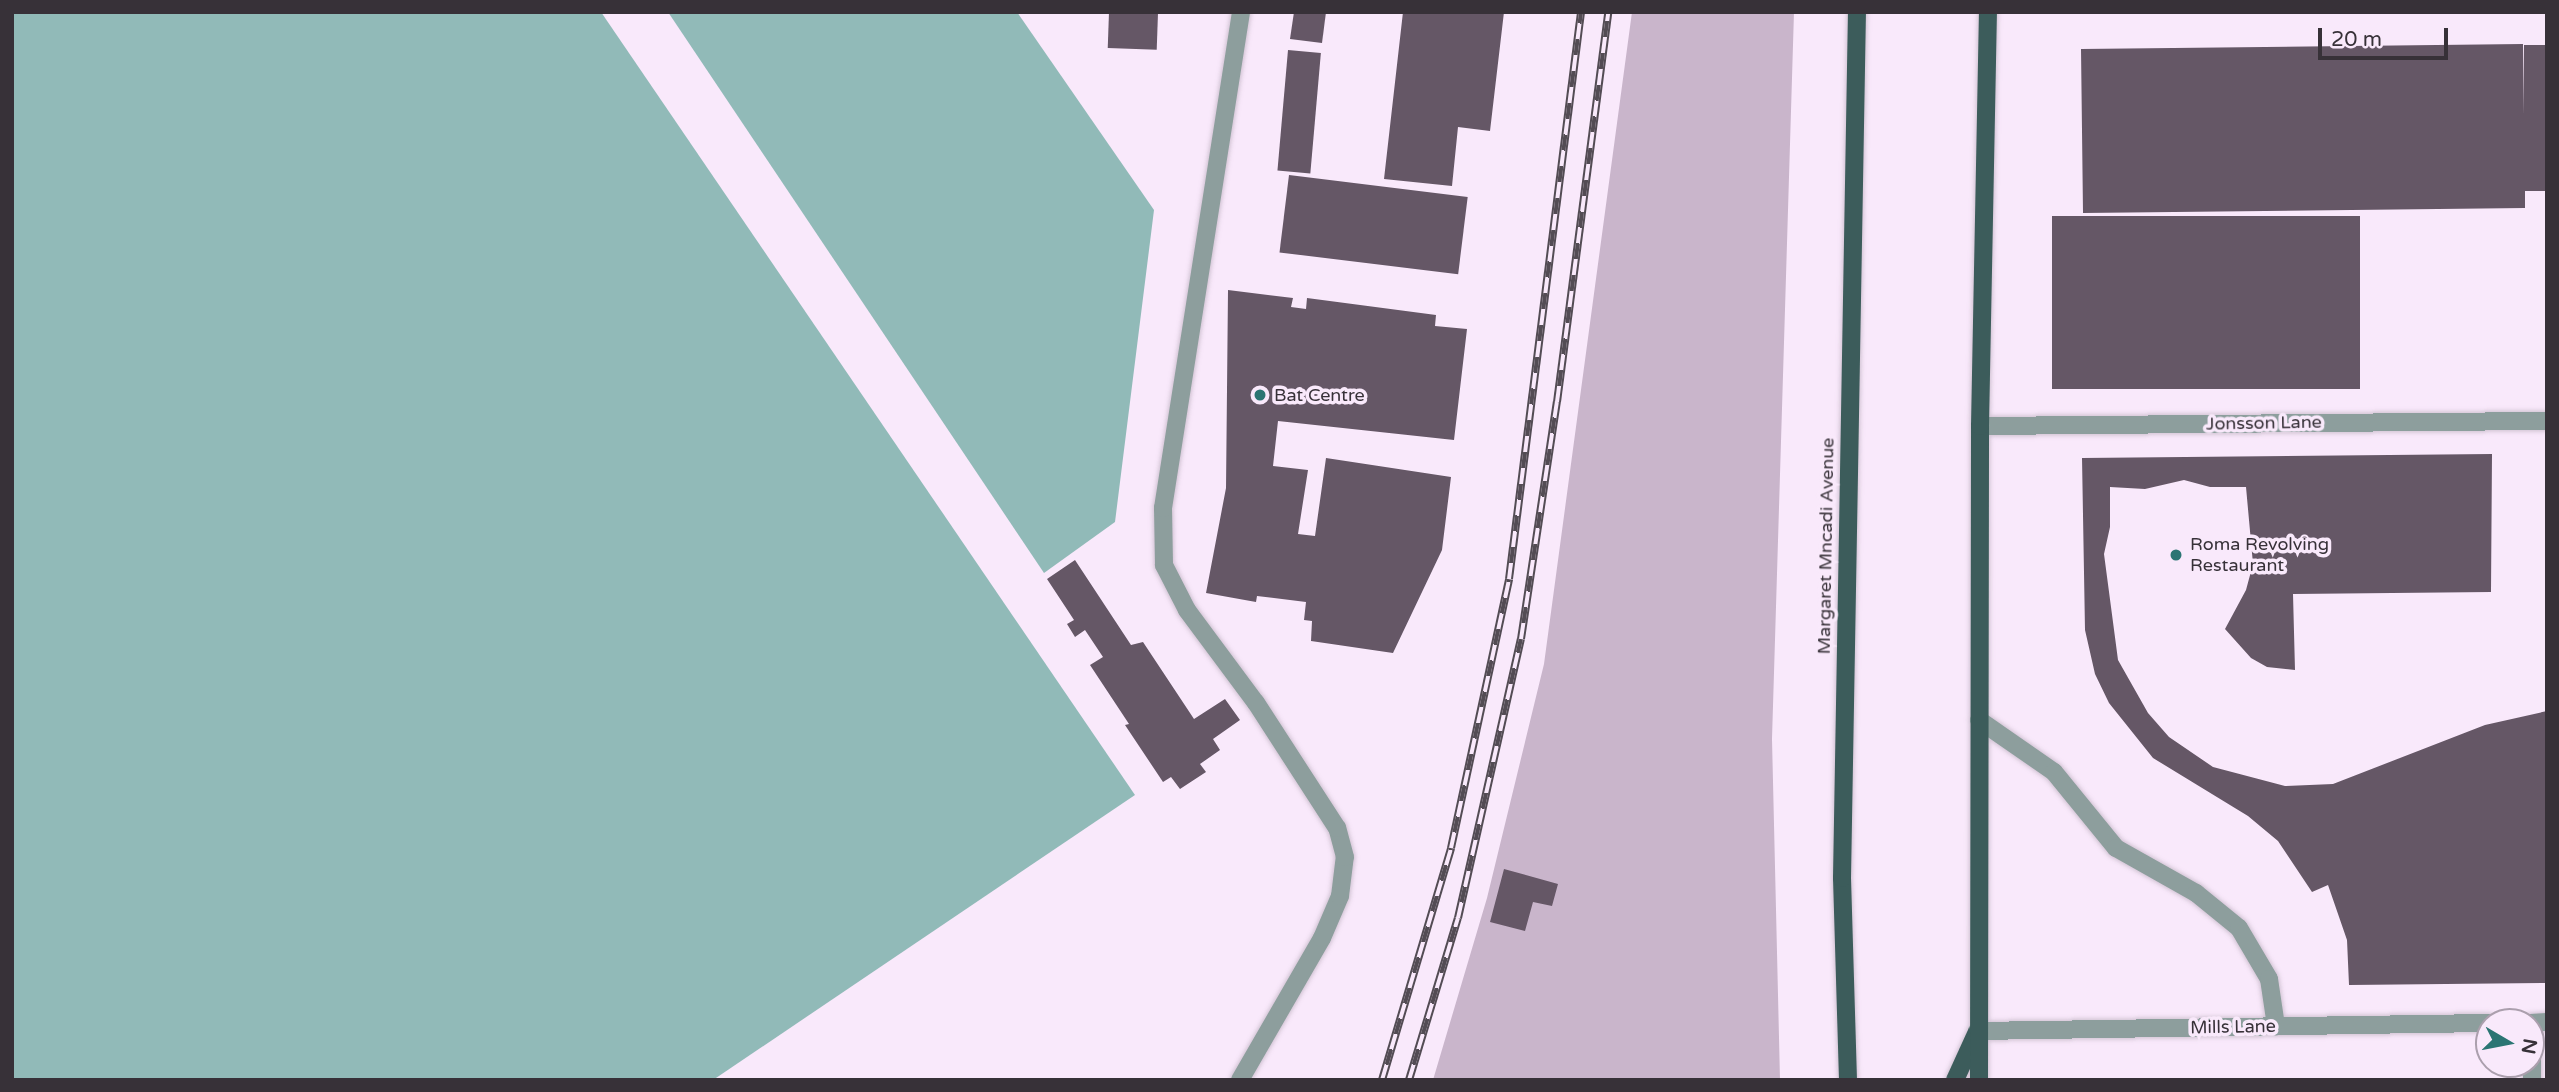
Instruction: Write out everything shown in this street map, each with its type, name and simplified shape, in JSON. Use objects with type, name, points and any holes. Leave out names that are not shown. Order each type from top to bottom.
[{"type":"main road","name":"Margaret Mncadi Avenue","points":[[1848,1080],[1842,878],[1857,12]]},
{"type":"main road","points":[[1979,1080],[1980,426],[1987,12]]},
{"type":"main road","points":[[1955,1080],[1977,1031]]},
{"type":"street","points":[[1240,1080],[1322,938],[1340,896],[1345,857],[1337,828],[1256,703],[1187,610],[1164,565],[1163,508],[1241,12]]},
{"type":"street","name":"Jonsson Lane","points":[[1980,426],[2547,421]]},
{"type":"street","points":[[1979,720],[2054,772],[2116,848],[2196,893],[2239,928],[2269,979],[2276,1026]]},
{"type":"street","name":"Mills Lane","points":[[1977,1031],[2475,1023]]},
{"type":"shaded area","points":[[12,12],[601,12],[1135,795],[713,1080],[12,1080]]},
{"type":"shaded area","points":[[668,12],[1017,12],[1154,210],[1115,522],[1044,573]]},
{"type":"shaded area","points":[[1632,12],[1794,12],[1772,739],[1780,1080],[1433,1080],[1487,898],[1544,664]]},
{"type":"building","points":[[1109,12],[1158,14],[1157,50],[1108,48]]},
{"type":"building","points":[[1294,12],[1326,12],[1322,43],[1290,39]]},
{"type":"building","points":[[1403,12],[1504,12],[1490,131],[1458,127],[1452,186],[1384,179]]},
{"type":"building","points":[[2523,44],[2524,115],[2524,45],[2547,45],[2547,191],[2525,191],[2525,208],[2083,213],[2081,49]]},
{"type":"building","points":[[1288,50],[1321,53],[1310,173],[1277,171]]},
{"type":"building","points":[[1289,175],[1468,197],[1458,274],[1279,252]]},
{"type":"building","points":[[2052,216],[2360,216],[2360,389],[2052,389]]},
{"type":"building","points":[[1228,290],[1293,298],[1291,307],[1306,309],[1307,298],[1436,315],[1435,326],[1467,329],[1454,440],[1278,421],[1273,466],[1308,470],[1298,534],[1315,536],[1326,458],[1451,477],[1442,550],[1393,653],[1311,641],[1312,621],[1304,620],[1306,602],[1257,596],[1256,602],[1206,593],[1226,488]]},
{"type":"building","points":[[2492,454],[2491,592],[2293,594],[2295,670],[2267,667],[2251,658],[2225,629],[2246,590],[2253,564],[2246,487],[2210,487],[2184,480],[2145,489],[2110,487],[2110,527],[2104,554],[2118,660],[2148,713],[2169,737],[2213,767],[2285,786],[2333,784],[2485,725],[2547,711],[2547,983],[2349,985],[2347,940],[2328,885],[2312,892],[2278,841],[2248,816],[2153,758],[2109,703],[2095,674],[2085,630],[2082,458]]},
{"type":"building","points":[[1075,560],[1131,645],[1143,642],[1194,719],[1225,699],[1240,720],[1213,739],[1220,750],[1200,764],[1206,772],[1180,789],[1171,777],[1163,782],[1125,725],[1129,724],[1090,665],[1103,657],[1085,630],[1075,637],[1067,624],[1074,620],[1047,579]]},
{"type":"building","points":[[1504,869],[1558,884],[1552,906],[1533,902],[1525,931],[1490,922]]},
{"type":"railway","points":[[1382,1080],[1451,848],[1509,579],[1581,12]]},
{"type":"railway","points":[[1409,1080],[1458,918],[1521,639],[1557,402],[1608,12]]},
{"type":"place","name":"Bat Centre","points":[[1260,395]]},
{"type":"place","name":"Roma Revolving Restaurant","points":[[2176,555]]}]
